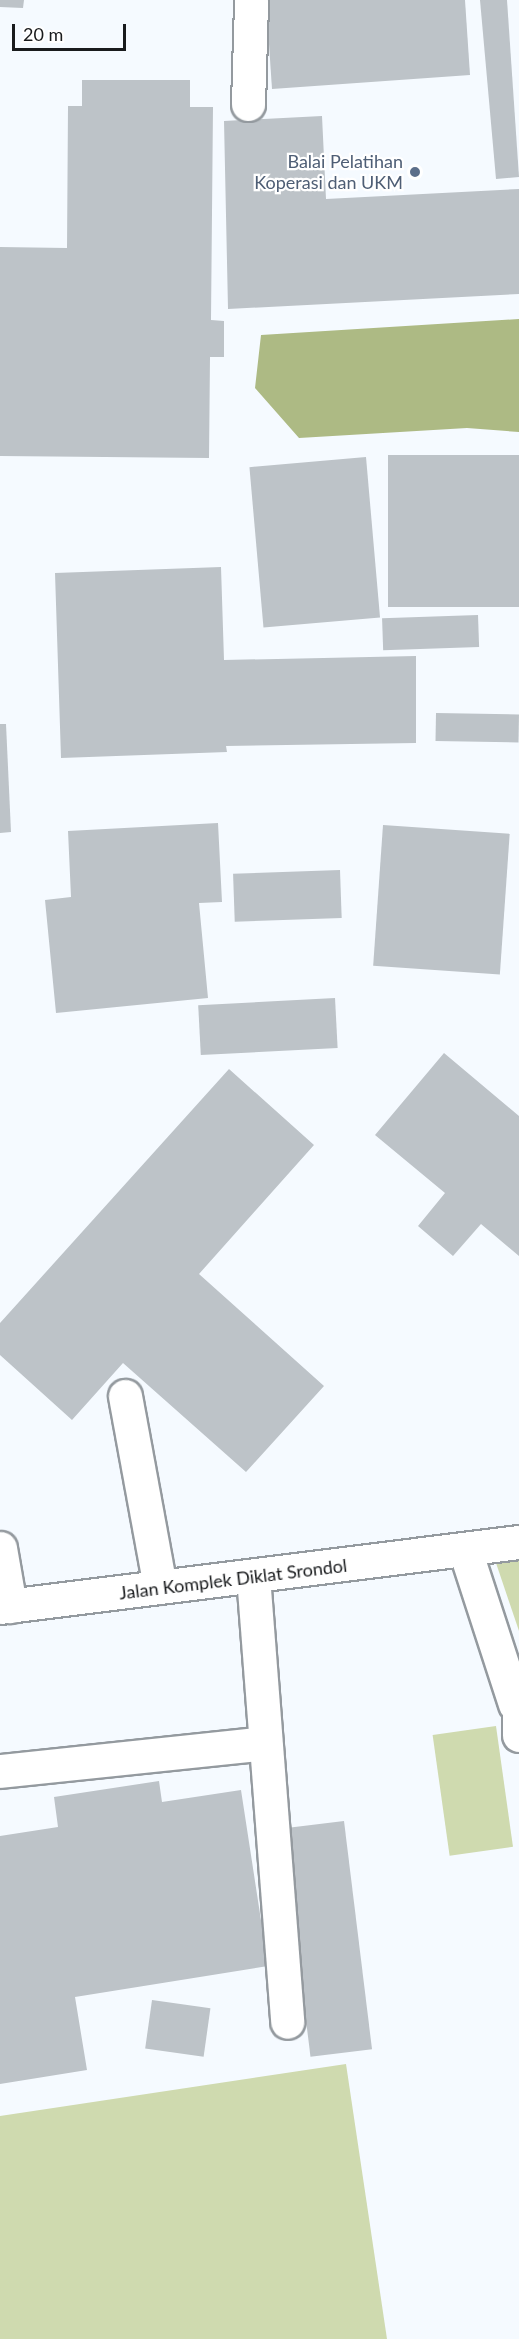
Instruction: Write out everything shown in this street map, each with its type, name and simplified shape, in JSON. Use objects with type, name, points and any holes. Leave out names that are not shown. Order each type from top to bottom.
[{"type":"lane","points":[[248,104],[251,0]]},
{"type":"lane","points":[[125,1396],[160,1587]]},
{"type":"lane","name":"Jalan Komplek Diklat Srondol","points":[[5,1606],[519,1542]]},
{"type":"lane","points":[[0,1548],[5,1606]]},
{"type":"lane","points":[[465,1550],[518,1713]]},
{"type":"lane","points":[[253,1576],[286,2022]]},
{"type":"lane","points":[[0,1771],[265,1743]]},
{"type":"green space","points":[[519,319],[519,432],[467,428],[299,438],[255,388],[261,335]]},
{"type":"green space","points":[[519,1558],[519,1631],[495,1560]]},
{"type":"green space","points":[[496,1726],[513,1847],[450,1856],[433,1735]]},
{"type":"green space","points":[[346,2064],[387,2339],[0,2339],[0,2116]]},
{"type":"building","points":[[0,0],[24,0],[23,8],[0,7]]},
{"type":"building","points":[[266,0],[465,0],[470,75],[272,89]]},
{"type":"building","points":[[480,0],[507,0],[519,177],[496,179]]},
{"type":"building","points":[[82,80],[190,80],[190,107],[213,107],[211,320],[224,321],[224,357],[210,357],[209,458],[0,456],[0,247],[67,248],[68,106],[82,106]]},
{"type":"building","points":[[322,116],[326,199],[519,189],[519,294],[228,309],[224,121]]},
{"type":"building","points":[[388,455],[519,455],[519,607],[388,607]]},
{"type":"building","points":[[366,457],[380,617],[263,628],[249,467]]},
{"type":"building","points":[[221,567],[224,660],[416,656],[416,743],[226,746],[227,752],[61,758],[55,573]]},
{"type":"building","points":[[478,615],[479,647],[383,650],[382,618]]},
{"type":"building","points":[[436,713],[519,714],[518,742],[436,741]]},
{"type":"building","points":[[0,724],[6,724],[11,832],[0,833]]},
{"type":"building","points":[[218,823],[222,902],[199,903],[208,998],[56,1013],[45,900],[71,897],[68,831]]},
{"type":"building","points":[[383,825],[510,834],[500,975],[373,966]]},
{"type":"building","points":[[340,870],[342,918],[235,922],[233,874]]},
{"type":"building","points":[[335,998],[338,1048],[201,1055],[198,1005]]},
{"type":"building","points":[[444,1053],[519,1116],[519,1256],[481,1224],[453,1256],[418,1226],[445,1193],[375,1135]]},
{"type":"building","points":[[229,1069],[314,1145],[199,1274],[324,1386],[246,1472],[123,1363],[72,1420],[0,1355],[0,1323]]},
{"type":"building","points":[[159,1781],[162,1802],[241,1790],[268,1966],[75,1997],[87,2070],[0,2084],[0,1836],[58,1827],[54,1797]]},
{"type":"building","points":[[344,1821],[372,2049],[310,2057],[282,1829]]},
{"type":"building","points":[[152,2000],[210,2008],[204,2057],[145,2049]]},
{"type":"place","name":"Balai Pelatihan Koperasi dan UKM","points":[[415,172]]}]
